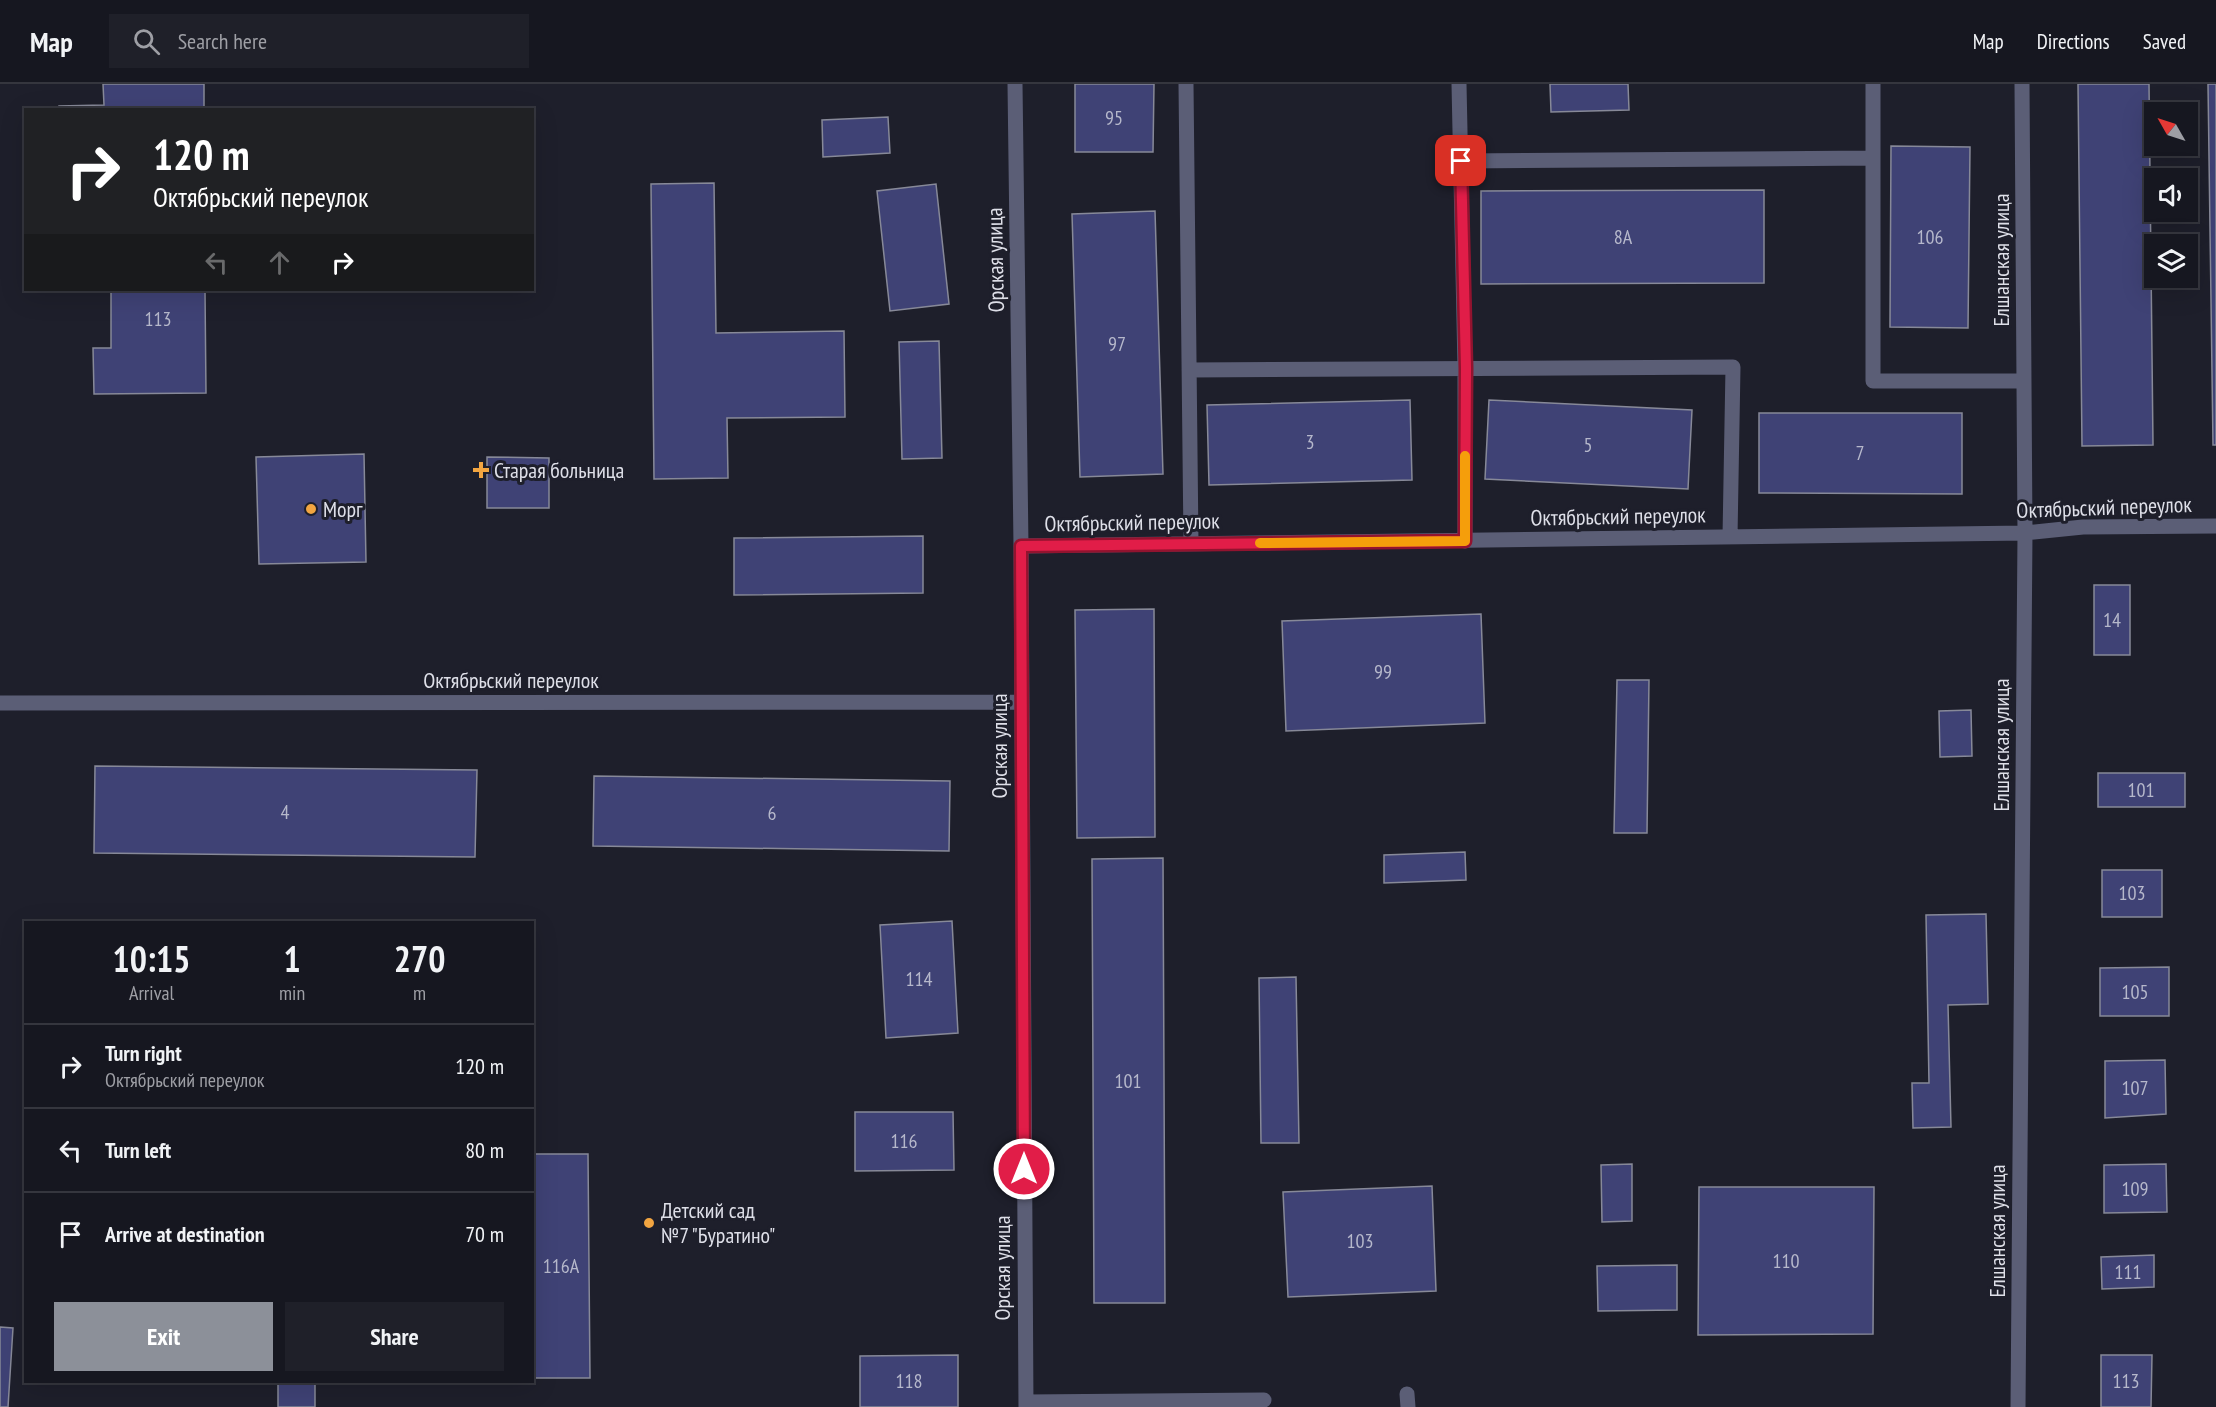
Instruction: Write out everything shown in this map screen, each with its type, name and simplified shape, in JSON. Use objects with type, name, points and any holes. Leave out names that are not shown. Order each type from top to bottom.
[{"type":"street","name":"Орская улица","points":[[1015,84],[1021,546],[1026,1405]]},
{"type":"street","points":[[1185,84],[1191,544]]},
{"type":"street","points":[[1459,84],[1466,368],[1465,541]]},
{"type":"street","points":[[1874,84],[1874,381],[2024,381]]},
{"type":"street","name":"Елшанская улица","points":[[2018,1407],[2025,533],[2022,84]]},
{"type":"street","points":[[1461,161],[1873,158]]},
{"type":"street","points":[[1189,370],[1733,367],[1730,537]]},
{"type":"street","name":"Октябрьский переулок","points":[[1021,546],[2025,533],[2083,527],[2216,526]]},
{"type":"street","name":"Октябрьский переулок","points":[[0,703],[1021,702]]},
{"type":"street","points":[[1026,1405],[1264,1400]]},
{"type":"building","points":[[103,84],[204,84],[204,108],[59,108],[59,106],[104,105]]},
{"type":"building","points":[[1075,84],[1154,84],[1153,152],[1075,152]]},
{"type":"building","points":[[1550,84],[1628,84],[1629,110],[1551,112]]},
{"type":"building","points":[[2078,84],[2149,84],[2149,102],[2144,102],[2144,156],[2150,156],[2150,168],[2144,168],[2144,222],[2151,222],[2151,234],[2144,234],[2144,288],[2151,288],[2153,445],[2082,446]]},
{"type":"building","points":[[2208,84],[2216,84],[2216,445],[2213,445]]},
{"type":"building","points":[[888,117],[890,153],[823,157],[822,120]]},
{"type":"building","points":[[1891,146],[1970,147],[1968,328],[1890,327]]},
{"type":"building","points":[[714,183],[716,333],[844,331],[845,417],[727,418],[728,478],[654,479],[651,184]]},
{"type":"building","points":[[936,184],[949,304],[890,311],[877,191]]},
{"type":"building","points":[[1764,190],[1764,283],[1481,284],[1481,191]]},
{"type":"building","points":[[1155,211],[1163,474],[1080,477],[1072,214]]},
{"type":"building","points":[[111,291],[205,291],[206,393],[94,394],[93,348],[111,348]]},
{"type":"building","points":[[939,341],[942,458],[902,459],[899,342]]},
{"type":"building","points":[[1410,400],[1412,480],[1209,485],[1207,405]]},
{"type":"building","points":[[1489,400],[1692,410],[1688,489],[1485,479]]},
{"type":"building","points":[[1759,413],[1962,413],[1962,494],[1759,493]]},
{"type":"building","name":"Морг","points":[[364,454],[366,562],[259,564],[256,457]]},
{"type":"building","points":[[487,457],[549,458],[549,508],[487,508]]},
{"type":"building","points":[[923,536],[923,593],[734,595],[734,538]]},
{"type":"building","points":[[2094,585],[2130,585],[2130,655],[2094,655]]},
{"type":"building","points":[[1154,609],[1155,837],[1077,838],[1075,610]]},
{"type":"building","points":[[1481,614],[1485,723],[1286,731],[1282,621]]},
{"type":"building","points":[[1617,680],[1649,680],[1647,833],[1614,833]]},
{"type":"building","points":[[1971,710],[1972,756],[1940,757],[1939,711]]},
{"type":"building","points":[[95,766],[477,770],[475,857],[94,853]]},
{"type":"building","points":[[2098,773],[2185,773],[2185,807],[2098,807]]},
{"type":"building","points":[[594,776],[950,781],[949,851],[593,846]]},
{"type":"building","points":[[1465,852],[1466,880],[1384,883],[1384,855]]},
{"type":"building","points":[[1163,858],[1165,1303],[1094,1303],[1092,859]]},
{"type":"building","points":[[2102,870],[2162,870],[2162,917],[2102,917]]},
{"type":"building","points":[[1986,914],[1988,1004],[1948,1005],[1951,1127],[1913,1128],[1912,1083],[1929,1083],[1926,915]]},
{"type":"building","points":[[952,921],[958,1033],[886,1038],[880,925]]},
{"type":"building","points":[[2169,967],[2169,1016],[2100,1016],[2100,968]]},
{"type":"building","points":[[1296,977],[1299,1143],[1261,1143],[1259,978]]},
{"type":"building","points":[[2165,1060],[2166,1114],[2105,1118],[2105,1061]]},
{"type":"building","points":[[855,1112],[953,1112],[954,1170],[855,1171]]},
{"type":"building","points":[[534,1154],[588,1154],[590,1378],[534,1378]]},
{"type":"building","points":[[1632,1164],[1632,1221],[1602,1222],[1601,1165]]},
{"type":"building","points":[[2166,1164],[2167,1212],[2104,1213],[2104,1165]]},
{"type":"building","points":[[1432,1186],[1436,1291],[1288,1297],[1283,1192]]},
{"type":"building","points":[[1699,1187],[1874,1187],[1873,1334],[1698,1335]]},
{"type":"building","points":[[2154,1255],[2154,1287],[2102,1289],[2101,1257]]},
{"type":"building","points":[[1677,1265],[1677,1310],[1598,1311],[1597,1266]]},
{"type":"building","points":[[0,1327],[13,1328],[8,1407],[0,1407]]},
{"type":"building","points":[[958,1355],[958,1407],[860,1407],[860,1356]]},
{"type":"building","points":[[2101,1355],[2152,1355],[2151,1407],[2101,1407]]},
{"type":"building","points":[[278,1383],[315,1383],[315,1407],[278,1407]]},
{"type":"slow traffic","points":[[1260,543],[1465,541],[1465,456]]},
{"type":"place","name":"Старая больница","points":[[481,470]]},
{"type":"place","name":"Морг","points":[[311,509]]},
{"type":"place","name":"Детский сад №7 \"Буратино\"","points":[[649,1223]]},
{"type":"route","points":[[1024,1169],[1021,546],[1465,541],[1466,368],[1461,161]]}]
